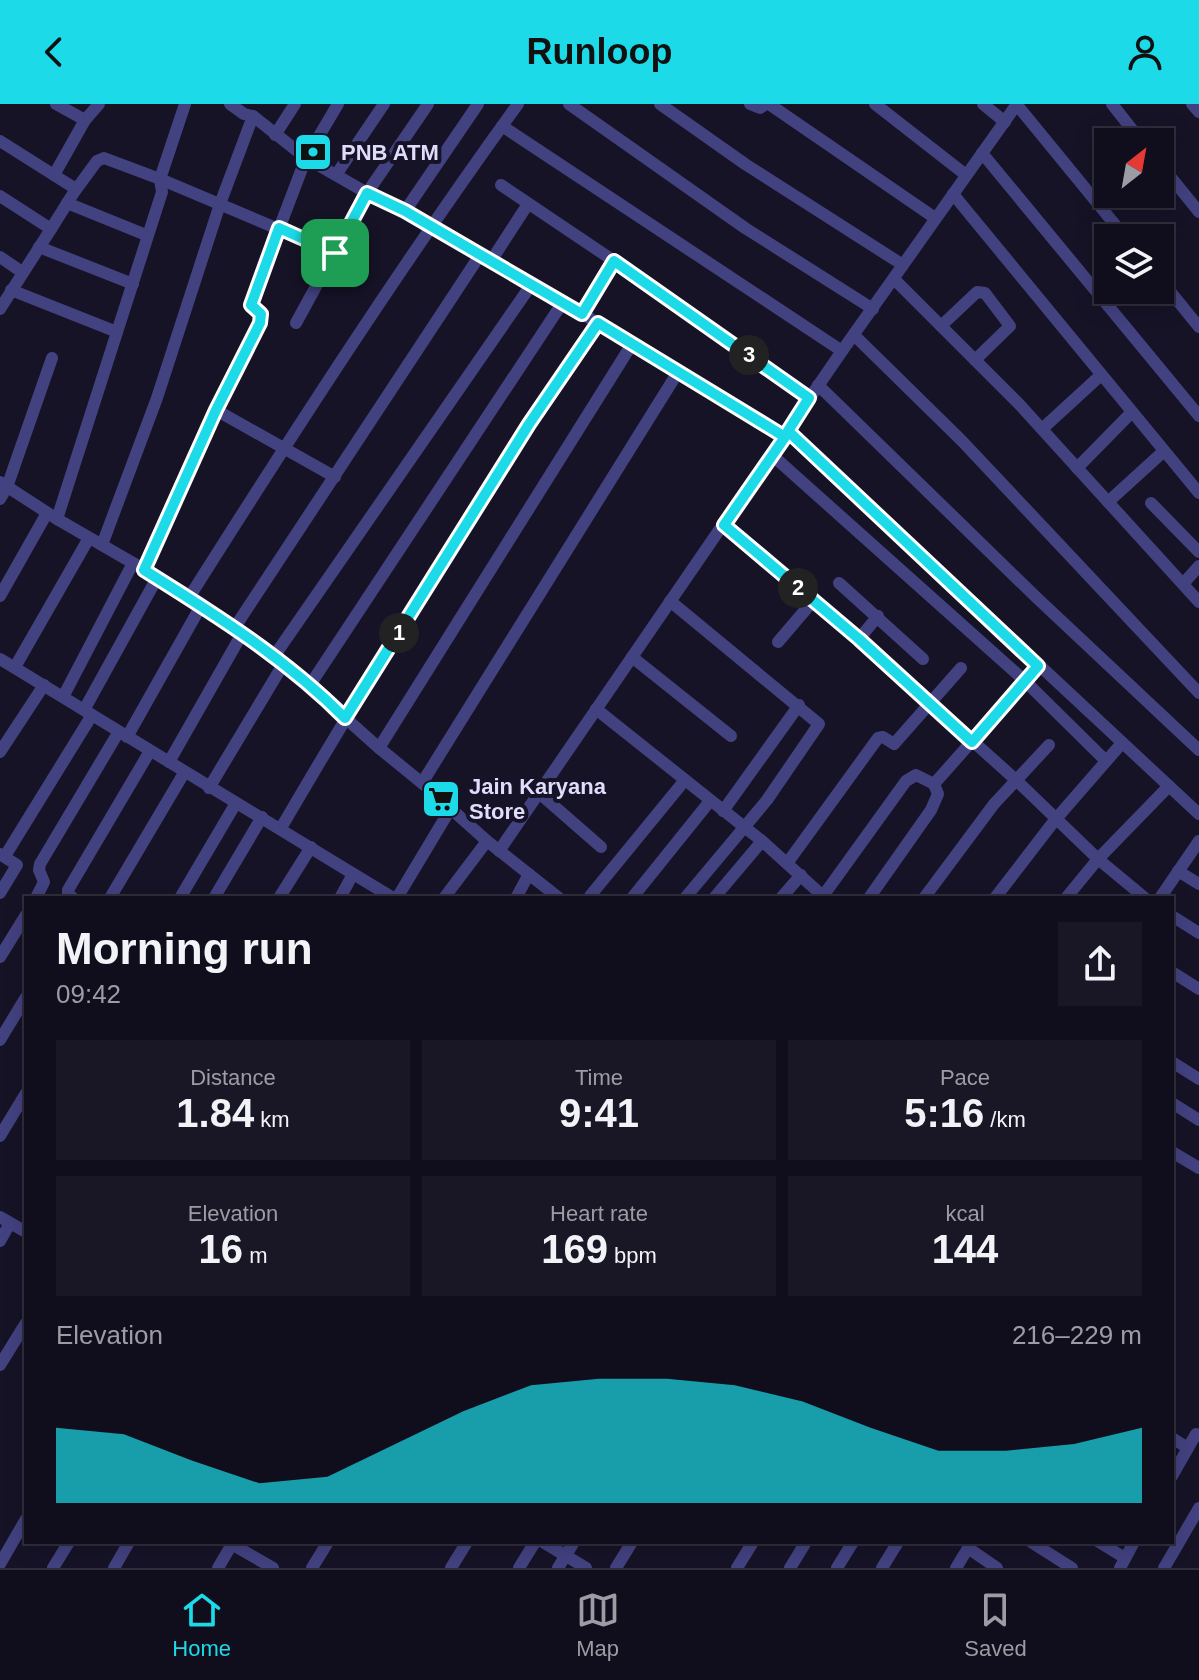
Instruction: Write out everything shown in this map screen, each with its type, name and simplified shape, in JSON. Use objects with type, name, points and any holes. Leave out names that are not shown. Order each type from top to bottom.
[{"type":"street","points":[[56,104],[85,120]]},
{"type":"street","points":[[54,175],[85,120],[99,104]]},
{"type":"street","points":[[0,596],[52,516],[133,284],[162,192],[160,179],[185,104]]},
{"type":"street","points":[[230,104],[249,111],[306,158],[405,211],[786,434],[1199,814]]},
{"type":"street","points":[[275,135],[295,104]]},
{"type":"street","points":[[63,697],[139,566],[260,323],[261,314],[251,305],[306,158],[338,104]]},
{"type":"street","points":[[336,175],[384,104]]},
{"type":"street","points":[[296,323],[367,193],[428,104]]},
{"type":"street","points":[[405,211],[478,104]]},
{"type":"street","points":[[190,596],[284,447],[431,227],[518,104]]},
{"type":"street","points":[[660,104],[745,164],[903,265]]},
{"type":"street","points":[[750,104],[760,108],[768,104],[935,218]]},
{"type":"street","points":[[875,104],[966,175]]},
{"type":"street","points":[[983,104],[1005,122]]},
{"type":"street","points":[[499,851],[818,385],[1017,104],[1115,224]]},
{"type":"street","points":[[1112,104],[1131,128]]},
{"type":"street","points":[[578,106],[745,228],[873,309]]},
{"type":"street","points":[[102,545],[157,398],[249,111]]},
{"type":"street","points":[[502,126],[842,351]]},
{"type":"street","points":[[0,141],[75,191]]},
{"type":"street","points":[[982,153],[1199,416]]},
{"type":"street","points":[[0,309],[75,191],[97,161],[104,158],[335,253]]},
{"type":"street","points":[[1174,181],[1199,212]]},
{"type":"street","points":[[501,185],[809,398]]},
{"type":"street","points":[[953,194],[1199,493]]},
{"type":"street","points":[[0,196],[51,229]]},
{"type":"street","points":[[67,203],[146,235]]},
{"type":"street","points":[[169,762],[239,630],[335,477],[485,258],[528,204]]},
{"type":"street","points":[[39,247],[133,284]]},
{"type":"street","points":[[0,257],[22,272]]},
{"type":"street","points":[[582,314],[614,261]]},
{"type":"street","points":[[894,279],[1042,429],[1199,602]]},
{"type":"street","points":[[209,788],[280,659],[531,285]]},
{"type":"street","points":[[11,290],[117,332]]},
{"type":"street","points":[[941,326],[977,292],[985,293],[1010,326],[975,360]]},
{"type":"street","points":[[1174,296],[1199,327]]},
{"type":"street","points":[[310,685],[563,302]]},
{"type":"street","points":[[281,828],[345,718],[529,424],[598,323]]},
{"type":"street","points":[[854,335],[962,441],[1199,693]]},
{"type":"street","points":[[379,748],[632,344]]},
{"type":"street","points":[[52,358],[2,489],[190,596],[280,659],[487,841],[556,896]]},
{"type":"street","points":[[422,783],[678,372]]},
{"type":"street","points":[[1042,429],[1101,375]]},
{"type":"street","points":[[818,385],[1199,750]]},
{"type":"street","points":[[216,410],[335,477]]},
{"type":"street","points":[[1077,468],[1132,412]]},
{"type":"street","points":[[1108,502],[1164,451]]},
{"type":"street","points":[[772,455],[1025,681],[1106,761]]},
{"type":"street","points":[[1151,503],[1199,552]]},
{"type":"street","points":[[724,525],[859,639],[1016,780],[1098,859],[1143,896]]},
{"type":"street","points":[[15,667],[89,538]]},
{"type":"street","points":[[1183,584],[1199,566]]},
{"type":"street","points":[[0,893],[17,865],[2,855],[88,713],[157,578]]},
{"type":"street","points":[[839,583],[923,659]]},
{"type":"street","points":[[670,601],[818,720],[819,725],[745,827],[687,896]]},
{"type":"street","points":[[778,642],[813,601]]},
{"type":"street","points":[[37,896],[44,882],[40,864],[202,604]]},
{"type":"street","points":[[859,639],[878,616]]},
{"type":"street","points":[[632,657],[731,736]]},
{"type":"street","points":[[0,659],[392,896]]},
{"type":"street","points":[[934,784],[1038,666]]},
{"type":"street","points":[[788,862],[878,738],[883,737],[894,744],[961,668]]},
{"type":"street","points":[[0,752],[44,685]]},
{"type":"street","points":[[723,811],[799,705]]},
{"type":"street","points":[[596,709],[788,862],[823,896]]},
{"type":"street","points":[[997,896],[1055,820],[1122,743]]},
{"type":"street","points":[[925,896],[972,832],[1049,745]]},
{"type":"street","points":[[70,896],[68,890],[150,751]]},
{"type":"street","points":[[111,896],[184,773]]},
{"type":"street","points":[[825,896],[906,781],[916,775],[934,784],[938,794],[931,810],[870,896]]},
{"type":"street","points":[[590,896],[685,780]]},
{"type":"street","points":[[1068,896],[1098,859],[1169,786]]},
{"type":"street","points":[[538,792],[601,847]]},
{"type":"street","points":[[634,896],[710,801]]},
{"type":"street","points":[[181,896],[236,803]]},
{"type":"street","points":[[396,896],[451,808]]},
{"type":"street","points":[[215,896],[262,817]]},
{"type":"street","points":[[446,896],[487,841]]},
{"type":"street","points":[[716,896],[762,841]]},
{"type":"street","points":[[1161,896],[1199,841]]},
{"type":"street","points":[[280,896],[311,847]]},
{"type":"street","points":[[1178,871],[1199,884]]},
{"type":"street","points":[[341,896],[353,874]]},
{"type":"street","points":[[517,896],[529,874]]},
{"type":"street","points":[[783,896],[801,875]]},
{"type":"street","points":[[1174,917],[1199,933]]},
{"type":"street","points":[[0,957],[24,918]]},
{"type":"street","points":[[1174,973],[1199,989]]},
{"type":"street","points":[[0,1040],[24,1000]]},
{"type":"street","points":[[1176,1064],[1199,1079]]},
{"type":"street","points":[[0,1136],[24,1096]]},
{"type":"street","points":[[1174,1104],[1199,1120]]},
{"type":"street","points":[[1174,1153],[1198,1164]]},
{"type":"street","points":[[0,1241],[5,1220],[24,1228]]},
{"type":"street","points":[[0,1365],[24,1326]]},
{"type":"street","points":[[1174,1472],[1196,1434],[1199,1436]]},
{"type":"street","points":[[1174,1439],[1188,1448]]},
{"type":"street","points":[[1164,1568],[1198,1513]]},
{"type":"street","points":[[0,1564],[24,1522]]},
{"type":"street","points":[[53,1568],[68,1544]]},
{"type":"street","points":[[114,1568],[128,1544]]},
{"type":"street","points":[[218,1568],[230,1544]]},
{"type":"street","points":[[232,1544],[273,1568]]},
{"type":"street","points":[[312,1568],[327,1544]]},
{"type":"street","points":[[451,1568],[466,1544]]},
{"type":"street","points":[[519,1568],[534,1544]]},
{"type":"street","points":[[546,1544],[586,1568]]},
{"type":"street","points":[[558,1568],[573,1544]]},
{"type":"street","points":[[616,1568],[631,1544]]},
{"type":"street","points":[[737,1568],[752,1544]]},
{"type":"street","points":[[790,1568],[805,1544]]},
{"type":"street","points":[[837,1568],[852,1544]]},
{"type":"street","points":[[882,1568],[897,1544]]},
{"type":"street","points":[[1034,1544],[1072,1568]]},
{"type":"street","points":[[1101,1544],[1122,1563],[1133,1544]]},
{"type":"street","points":[[956,1568],[970,1545],[997,1568]]},
{"type":"place","name":"PNB ATM","points":[[313,152]]},
{"type":"place","name":"Jain Karyana Store","points":[[441,799]]},
{"type":"route","points":[[367,193],[405,211],[582,314],[614,261],[809,398],[788,431],[1038,666],[972,742],[859,639],[724,525],[785,437],[598,323],[529,424],[345,718],[275,655],[190,596],[144,570],[216,410],[262,318],[251,305],[279,228],[335,253],[367,193]]}]
